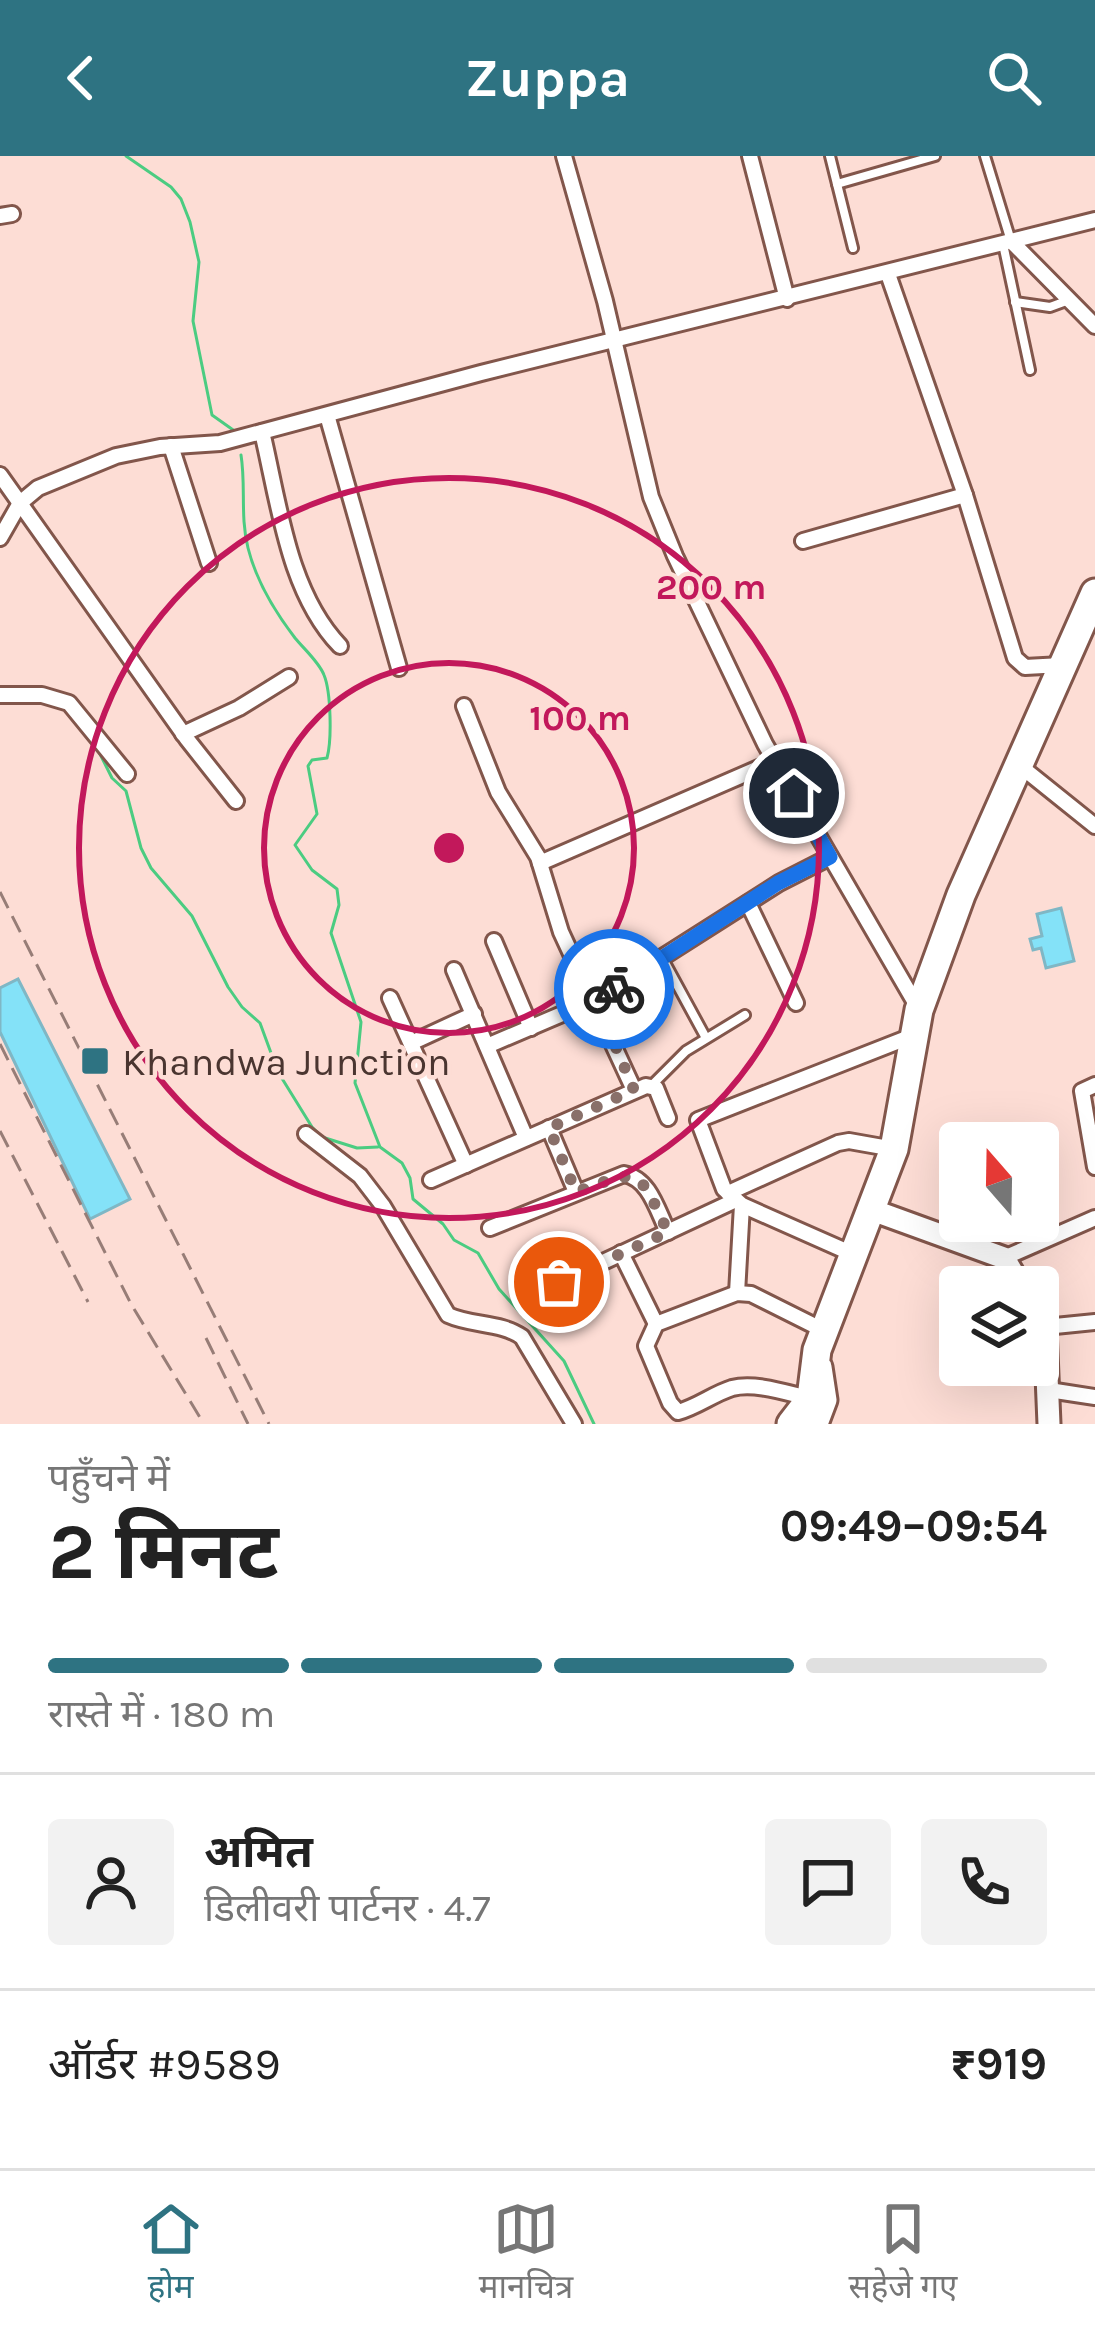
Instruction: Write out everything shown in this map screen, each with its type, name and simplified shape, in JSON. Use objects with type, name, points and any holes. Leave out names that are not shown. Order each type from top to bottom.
[{"type":"highway","points":[[805,1415],[821,1340],[894,1149],[917,1023],[961,896],[1095,593]]},
{"type":"main road","points":[[872,1210],[1004,1258],[1009,1266]]},
{"type":"main road","points":[[1049,1386],[1049,1424]]},
{"type":"street","points":[[565,156],[605,301],[650,497],[775,761],[917,1023],[698,1120],[736,1199],[737,1293]]},
{"type":"street","points":[[750,156],[788,299]]},
{"type":"street","points":[[0,538],[20,503],[38,488],[116,456],[220,443],[1095,220]]},
{"type":"street","points":[[1007,243],[1095,326]]},
{"type":"street","points":[[888,274],[1017,663],[1025,668],[1064,665]]},
{"type":"street","points":[[327,415],[399,668]]},
{"type":"street","points":[[262,432],[289,545],[316,621],[340,646]]},
{"type":"street","points":[[172,446],[209,562]]},
{"type":"street","points":[[0,475],[183,734],[236,801]]},
{"type":"street","points":[[803,541],[965,495]]},
{"type":"street","points":[[183,734],[289,677]]},
{"type":"street","points":[[0,695],[42,695],[69,704],[127,774]]},
{"type":"street","points":[[464,706],[497,792],[540,863],[561,932],[634,1090]]},
{"type":"street","points":[[540,863],[775,761]]},
{"type":"street","points":[[1019,765],[1095,826]]},
{"type":"street","points":[[487,1046],[596,1000],[830,857]]},
{"type":"street","points":[[748,903],[796,1003]]},
{"type":"street","points":[[494,941],[532,1028]]},
{"type":"street","points":[[454,970],[526,1138]]},
{"type":"street","points":[[390,998],[466,1165]]},
{"type":"street","points":[[410,1043],[474,1014]]},
{"type":"street","points":[[431,1180],[652,1085],[668,1118]]},
{"type":"street","points":[[1095,1085],[1082,1091],[1095,1167]]},
{"type":"street","points":[[549,1128],[576,1192]]},
{"type":"street","points":[[306,1134],[360,1176],[448,1315],[462,1322],[508,1329],[522,1337],[574,1424]]},
{"type":"street","points":[[528,1297],[736,1199],[838,1143],[894,1149]]},
{"type":"street","points":[[490,1228],[624,1174],[637,1176],[647,1188],[668,1232]]},
{"type":"street","points":[[736,1199],[855,1256]]},
{"type":"street","points":[[1004,1258],[1095,1218]]},
{"type":"street","points":[[621,1253],[656,1324]]},
{"type":"street","points":[[805,1415],[773,1390],[733,1388],[674,1418],[646,1346],[656,1324],[737,1293],[752,1294],[821,1340]]},
{"type":"street","points":[[1059,1321],[1095,1322]]},
{"type":"street","points":[[1049,1390],[1095,1397]]},
{"type":"lane","points":[[830,156],[854,248]]},
{"type":"lane","points":[[888,156],[892,169]]},
{"type":"lane","points":[[837,184],[935,156]]},
{"type":"lane","points":[[986,156],[1030,370]]},
{"type":"lane","points":[[1016,302],[1050,307],[1069,301]]},
{"type":"lane","points":[[662,958],[706,1038]]},
{"type":"lane","points":[[652,1085],[706,1038],[745,1016]]},
{"type":"building","points":[[1061,908],[1074,961],[1046,968],[1041,948],[1033,950],[1030,939],[1042,936],[1037,914]]},
{"type":"building","points":[[18,979],[130,1199],[90,1219],[0,1032],[0,988]]},
{"type":"waterway","points":[[126,156],[181,199],[199,262],[193,321],[212,415],[236,432]]},
{"type":"waterway","points":[[241,455],[246,536],[256,572],[280,617],[319,665],[326,683],[327,758],[312,760],[308,766],[317,814],[295,845],[312,870],[337,889],[339,905],[331,933],[361,1022],[355,1083],[380,1147],[402,1163],[410,1178],[413,1199],[454,1240],[478,1253],[499,1289],[564,1361],[594,1424]]},
{"type":"waterway","points":[[98,750],[112,778],[126,791],[151,868],[192,916],[228,987],[260,1023],[278,1072],[312,1127],[322,1137],[357,1148],[378,1147]]},
{"type":"railway","points":[[0,892],[269,1424]]},
{"type":"railway","points":[[0,1044],[131,1304],[204,1424]]},
{"type":"railway","points":[[0,1131],[88,1302]]},
{"type":"railway","points":[[206,1338],[248,1424]]},
{"type":"way so far","points":[[559,1282],[668,1232],[637,1176],[624,1174],[576,1192],[549,1128],[634,1090],[596,1000],[614,989]]},
{"type":"place","name":"Khandwa Junction","points":[[95,1061]]},
{"type":"route","points":[[614,989],[778,883],[830,857],[794,793]]}]
